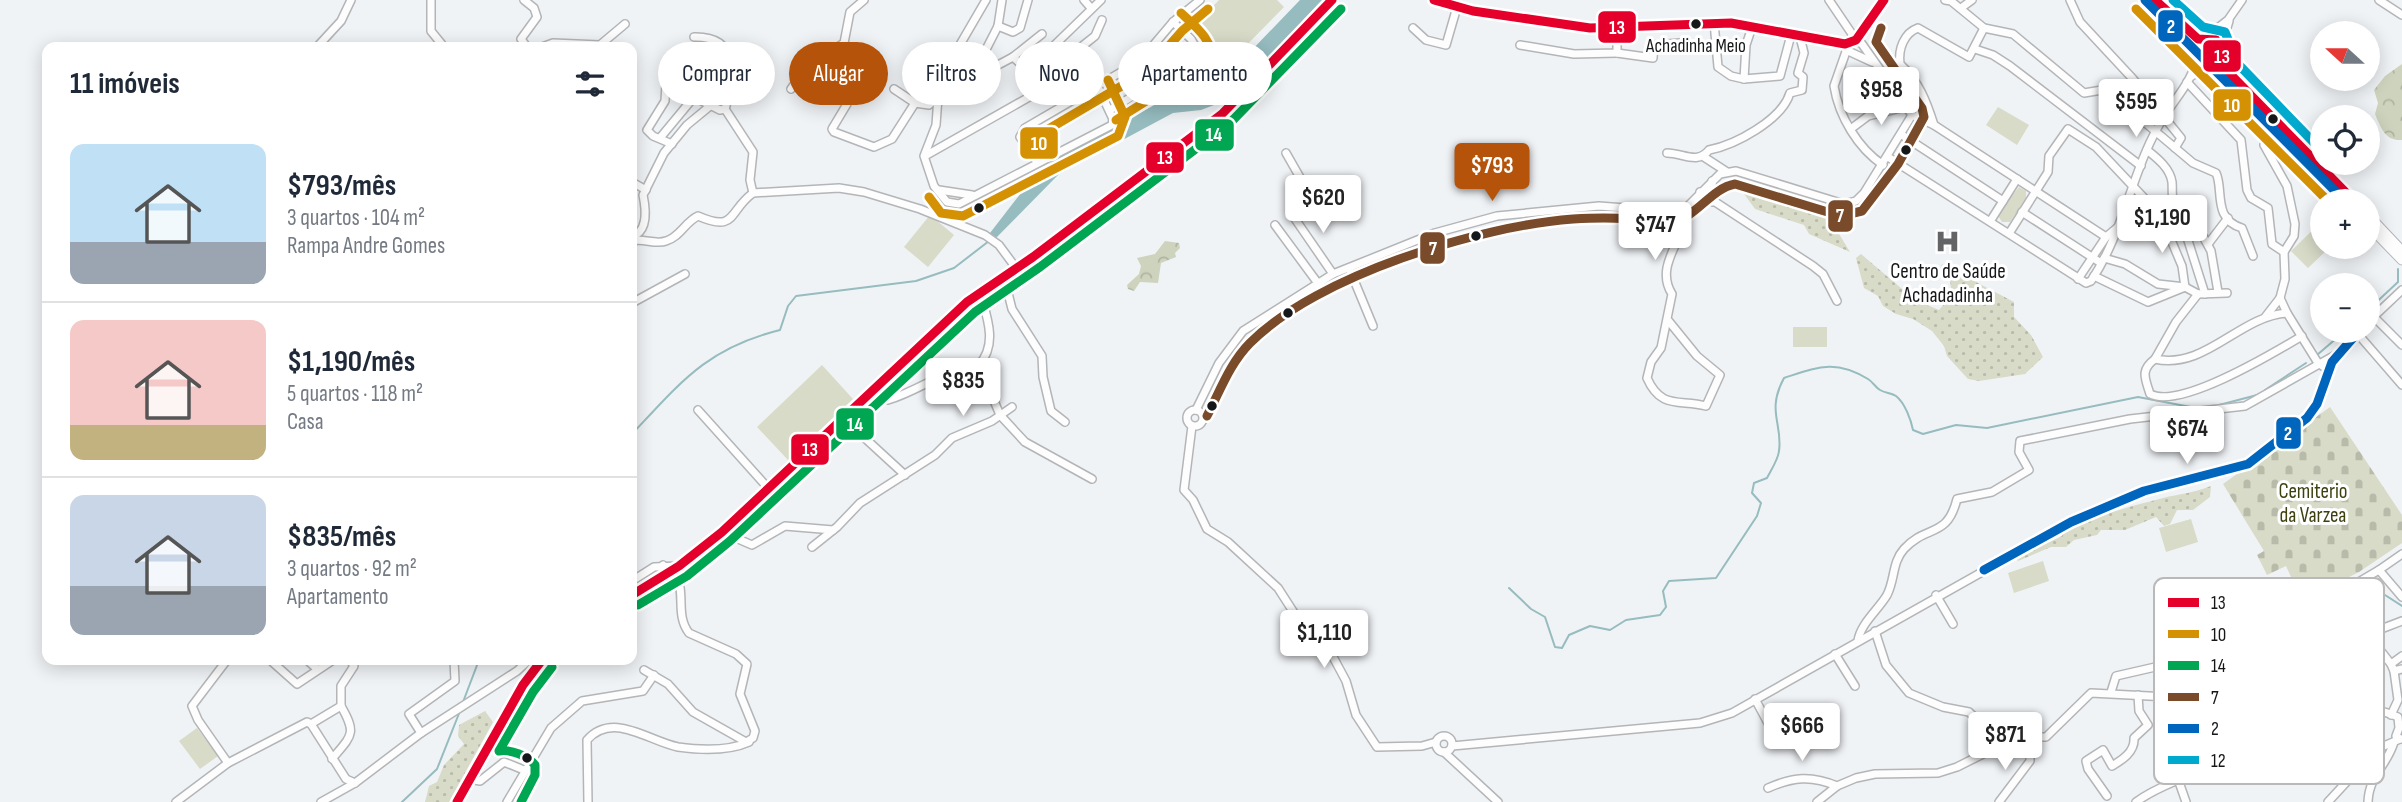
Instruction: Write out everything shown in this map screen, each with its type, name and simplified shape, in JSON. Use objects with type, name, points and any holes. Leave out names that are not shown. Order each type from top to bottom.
[{"type":"main road","points":[[2145,0],[2333,189]]},
{"type":"main road","points":[[2155,0],[2179,24],[2204,38],[2213,38],[2221,49],[2225,68],[2232,77],[2342,189]]},
{"type":"main road","points":[[2197,53],[2204,38]]},
{"type":"main road","points":[[2209,62],[2216,60],[2221,49]]},
{"type":"main road","points":[[2380,228],[2402,251]]},
{"type":"main road","points":[[2380,237],[2402,260]]},
{"type":"street","points":[[322,42],[341,21],[351,0]]},
{"type":"street","points":[[431,0],[431,31],[440,42]]},
{"type":"street","points":[[523,42],[521,39],[537,17],[534,8],[524,0]]},
{"type":"street","points":[[844,42],[850,12],[864,0]]},
{"type":"street","points":[[962,42],[986,0]]},
{"type":"street","points":[[990,42],[998,26],[1002,0]]},
{"type":"street","points":[[998,26],[1013,32],[1020,28],[1028,0]]},
{"type":"street","points":[[1084,0],[1091,8]]},
{"type":"street","points":[[1058,42],[1101,0]]},
{"type":"street","points":[[1104,81],[1140,61],[1173,22],[1200,0]]},
{"type":"street","points":[[637,592],[668,574],[722,532],[980,292],[1004,277],[1222,114],[1332,0]]},
{"type":"street","points":[[1434,0],[1457,7],[1590,28],[1714,22],[1854,46],[1872,62],[1912,116],[1934,125],[2106,237]]},
{"type":"street","points":[[1829,0],[1852,34],[1854,46],[1872,62]]},
{"type":"street","points":[[1883,165],[1864,151],[1852,128],[1845,123],[1834,86],[1854,46],[1884,0]]},
{"type":"street","points":[[1945,0],[1984,28],[2013,34],[2084,93],[2110,93],[2193,163],[2216,173],[2219,180],[2217,192],[2228,218],[2246,234],[2253,256]]},
{"type":"street","points":[[1961,9],[1972,0]]},
{"type":"street","points":[[2071,0],[2080,22],[2133,79],[2181,138],[2175,148]]},
{"type":"street","points":[[2204,38],[2218,29],[2242,0]]},
{"type":"street","points":[[2379,0],[2402,15]]},
{"type":"street","points":[[1413,28],[1426,40],[1446,44],[1457,7]]},
{"type":"street","points":[[2221,49],[2235,10]]},
{"type":"street","points":[[1087,42],[1095,36],[1102,20]]},
{"type":"street","points":[[1110,110],[1200,55],[1191,39],[1173,22]]},
{"type":"street","points":[[1714,22],[1718,67],[1731,76],[1744,79],[1780,76],[1791,35]]},
{"type":"street","points":[[604,42],[625,24]]},
{"type":"street","points":[[1616,26],[1617,53]]},
{"type":"street","points":[[1744,79],[1746,45],[1752,27]]},
{"type":"street","points":[[1934,125],[1915,78],[1900,64],[1903,41],[1909,32],[1918,28],[1964,57],[1969,57],[1984,28]]},
{"type":"street","points":[[1001,63],[1042,34]]},
{"type":"street","points":[[694,37],[709,37],[724,45],[729,52],[731,79],[725,109],[752,152],[750,180],[753,193]]},
{"type":"street","points":[[1667,153],[1695,159],[1704,157],[1709,150],[1756,132],[1784,108],[1790,93],[1802,90],[1803,77],[1798,73],[1804,53],[1800,37]]},
{"type":"street","points":[[1520,46],[1574,54],[1617,53],[1653,58],[1654,45],[1680,43]]},
{"type":"street","points":[[1975,49],[1993,55],[2010,66],[2141,166]]},
{"type":"street","points":[[2189,79],[2197,53]]},
{"type":"street","points":[[1888,157],[2010,232],[2086,283],[2094,276],[2122,223],[2147,150],[2163,117],[2189,79],[2209,62]]},
{"type":"street","points":[[2189,79],[2241,140],[2247,190],[2251,198],[2268,208],[2272,244],[2284,252]]},
{"type":"street","points":[[894,89],[902,94]]},
{"type":"street","points":[[937,105],[936,124],[924,156],[934,186],[952,205],[1111,127],[1114,121],[1104,98]]},
{"type":"street","points":[[663,105],[647,130],[672,144]]},
{"type":"street","points":[[660,138],[687,105]]},
{"type":"street","points":[[846,105],[832,129],[834,132],[874,146],[892,139],[914,105]]},
{"type":"street","points":[[924,156],[1015,105]]},
{"type":"street","points":[[1037,162],[1023,143],[1020,133],[1042,115],[1065,105]]},
{"type":"street","points":[[637,233],[643,226],[647,210],[643,195],[672,144],[710,106],[725,109]]},
{"type":"street","points":[[1852,128],[1868,116],[1905,107]]},
{"type":"street","points":[[1912,116],[1883,165],[1856,201],[1844,204],[1736,171],[1727,172],[1712,181],[1686,208],[1664,211],[1599,206],[1497,216],[1435,233],[1333,274],[1243,331],[1219,363],[1196,410],[1187,416],[1192,426],[1184,490],[1194,500],[1207,529],[1228,542],[1278,588],[1296,616],[1317,628],[1346,681],[1356,715],[1377,747],[1444,748],[1465,743],[1700,723],[1732,712],[1936,595],[2071,522],[2144,491],[2248,464],[2307,418],[2317,404],[2328,370],[2337,353],[2347,343]]},
{"type":"street","points":[[2010,232],[2048,172],[2049,156],[2068,128],[2096,147],[2161,216],[2182,265],[2185,287]]},
{"type":"street","points":[[2266,316],[2280,298],[2285,279],[2284,252],[2295,230],[2293,211],[2283,176],[2264,145],[2276,131]]},
{"type":"street","points":[[1902,135],[2003,201]]},
{"type":"street","points":[[2147,150],[2161,160],[2172,183],[2172,200],[2178,209],[2202,294]]},
{"type":"street","points":[[1286,153],[1310,195]]},
{"type":"street","points":[[1704,157],[1727,172]]},
{"type":"street","points":[[1991,220],[2017,179]]},
{"type":"street","points":[[1712,181],[1713,202]]},
{"type":"street","points":[[637,185],[646,190]]},
{"type":"street","points":[[637,239],[663,243],[679,233],[686,222],[698,216],[712,222],[725,223],[732,220],[753,193],[839,188],[864,192],[920,209],[985,235],[999,245],[1016,268]]},
{"type":"street","points":[[939,190],[972,195]]},
{"type":"street","points":[[1700,192],[1813,266],[1823,274],[1837,301]]},
{"type":"street","points":[[1667,319],[1689,348],[1720,375],[1706,406],[1668,401],[1649,383],[1648,371],[1661,348],[1672,294],[1666,284],[1671,250],[1687,218],[1686,208]]},
{"type":"street","points":[[2161,216],[2178,209]]},
{"type":"street","points":[[2022,212],[2091,258],[2125,264],[2158,284],[2185,287],[2202,294],[2227,293]]},
{"type":"street","points":[[1290,213],[1333,274]]},
{"type":"street","points":[[2182,222],[2192,216],[2208,244],[2218,292]]},
{"type":"street","points":[[2208,244],[2228,218]]},
{"type":"street","points":[[2078,279],[2106,237],[2122,223]]},
{"type":"street","points":[[1275,225],[1317,282]]},
{"type":"street","points":[[1349,268],[1373,326]]},
{"type":"street","points":[[637,300],[685,274]]},
{"type":"street","points":[[2094,276],[2142,301],[2153,302],[2185,287]]},
{"type":"street","points":[[1004,277],[1012,309],[1042,356],[1045,389],[1051,411],[1065,422]]},
{"type":"street","points":[[2158,284],[2159,298]]},
{"type":"street","points":[[2380,310],[2402,290]]},
{"type":"street","points":[[881,385],[888,400],[913,393],[936,378],[979,365],[986,357],[990,339],[980,292]]},
{"type":"street","points":[[2202,294],[2176,322],[2155,359],[2146,365],[2143,374],[2150,394],[2160,397],[2217,383],[2302,336]]},
{"type":"street","points":[[2280,298],[2318,363],[2328,370]]},
{"type":"street","points":[[2155,359],[2166,361],[2193,356],[2266,316],[2287,313]]},
{"type":"street","points":[[2380,327],[2402,345]]},
{"type":"street","points":[[2367,343],[2402,385]]},
{"type":"street","points":[[1858,641],[1860,631],[1889,591],[1902,551],[1916,539],[1951,520],[1957,499],[1992,492],[2029,470],[2019,452],[2020,442],[2130,419],[2245,406],[2337,353]]},
{"type":"street","points":[[979,365],[1000,415],[1025,442],[1092,479]]},
{"type":"street","points":[[812,547],[860,503],[905,475],[952,439],[1012,407]]},
{"type":"street","points":[[698,410],[768,488]]},
{"type":"street","points":[[1192,426],[1200,425],[1203,420],[1201,412],[1196,410]]},
{"type":"street","points":[[843,418],[905,475]]},
{"type":"street","points":[[722,532],[752,545],[785,526],[833,530]]},
{"type":"street","points":[[2365,578],[2402,554]]},
{"type":"street","points":[[637,578],[663,565],[679,566]]},
{"type":"street","points":[[663,565],[668,574],[676,576],[679,581],[680,612],[689,633],[736,654],[747,664],[740,694],[755,730],[750,742]]},
{"type":"street","points":[[2379,570],[2402,597]]},
{"type":"street","points":[[1936,595],[1953,624]]},
{"type":"street","points":[[2384,628],[2402,621]]},
{"type":"street","points":[[1875,631],[1886,665],[1909,693],[1932,704],[1969,712],[1984,726],[2000,748]]},
{"type":"street","points":[[1835,654],[1855,686]]},
{"type":"street","points":[[2384,654],[2396,668]]},
{"type":"street","points":[[2391,715],[2396,703],[2396,668],[2402,656]]},
{"type":"street","points":[[223,665],[192,706],[198,720],[228,763]]},
{"type":"street","points":[[276,665],[297,684],[324,665]]},
{"type":"street","points":[[313,665],[317,669]]},
{"type":"street","points":[[332,759],[353,727],[341,706],[341,686],[353,665]]},
{"type":"street","points":[[421,733],[409,715],[455,681],[454,665]]},
{"type":"street","points":[[321,802],[355,783],[421,733],[522,665]]},
{"type":"street","points":[[457,802],[523,685],[538,665]]},
{"type":"street","points":[[2111,692],[2116,676],[2154,668]]},
{"type":"street","points":[[644,670],[668,684],[694,712],[750,742]]},
{"type":"street","points":[[507,802],[551,729],[582,701],[643,691],[654,676]]},
{"type":"street","points":[[1816,802],[1837,786],[1875,774],[1938,773],[2000,748],[2023,746],[2028,741],[2053,733],[2091,693],[2154,696]]},
{"type":"street","points":[[2107,796],[2088,769],[2086,761],[2103,750],[2112,765],[2125,758],[2134,738],[2148,725],[2138,711],[2138,695]]},
{"type":"street","points":[[1755,699],[1769,725]]},
{"type":"street","points":[[2384,706],[2396,703]]},
{"type":"street","points":[[176,802],[228,763],[293,728],[311,724],[341,706]]},
{"type":"street","points":[[2384,712],[2400,722],[2396,736],[2398,740],[2384,764]]},
{"type":"street","points":[[311,724],[346,779],[355,783]]},
{"type":"street","points":[[588,802],[587,740],[606,727],[625,728],[678,747],[717,748],[750,742]]},
{"type":"street","points":[[1465,743],[1440,737],[1444,748],[1498,802]]},
{"type":"street","points":[[1444,748],[1448,737]]},
{"type":"street","points":[[1999,802],[2031,761],[2023,746]]},
{"type":"street","points":[[469,779],[480,781],[504,762],[524,770]]},
{"type":"street","points":[[1768,788],[1798,777],[1821,779],[1837,786]]},
{"type":"street","points":[[2138,801],[2175,784]]},
{"type":"street","points":[[2180,784],[2186,802]]},
{"type":"street","points":[[2328,802],[2345,784]]},
{"type":"street","points":[[2368,802],[2370,784]]},
{"type":"green space","points":[[1219,0],[1277,0],[1284,7],[1250,42],[1204,42],[1191,29]]},
{"type":"green space","points":[[2402,64],[2402,140],[2388,136],[2380,125],[2380,105],[2377,105],[2374,91],[2380,91],[2380,82]]},
{"type":"green space","points":[[1998,107],[2029,125],[2017,145],[1986,125]]},
{"type":"green space","points":[[1732,181],[1752,185],[1780,199],[1820,204],[1834,213],[1836,229],[1850,252],[1809,234],[1804,225],[1755,209],[1742,191],[1727,185]]},
{"type":"green space","points":[[2019,187],[2026,191],[2026,198],[2010,222],[2002,222],[1997,214]]},
{"type":"green space","points":[[930,215],[954,235],[928,267],[904,247]]},
{"type":"green space","points":[[2310,233],[2310,259],[2317,259],[2308,268],[2291,251]]},
{"type":"green space","points":[[1165,241],[1179,243],[1180,248],[1175,253],[1176,257],[1161,263],[1158,283],[1140,282],[1134,291],[1128,289],[1127,285],[1139,274],[1141,266],[1137,258],[1155,254]]},
{"type":"green space","points":[[1861,254],[1915,300],[1939,310],[1952,295],[1950,281],[1940,268],[1942,264],[2014,302],[2014,317],[2031,335],[2043,357],[2025,374],[1979,381],[1968,379],[1947,356],[1944,346],[1932,331],[1883,306],[1878,296],[1864,288],[1856,258]]},
{"type":"green space","points":[[1793,327],[1827,327],[1827,347],[1793,347]]},
{"type":"green space","points":[[822,365],[853,399],[788,460],[757,427]]},
{"type":"green space","name":"Cemiterio da Varzea","points":[[2330,407],[2402,515],[2402,543],[2347,578],[2291,578],[2286,566],[2267,575],[2257,555],[2264,551],[2223,484]]},
{"type":"green space","points":[[2211,486],[2210,497],[2193,510],[2177,510],[2170,524],[2164,526],[2156,517],[2125,530],[2101,530],[2097,535],[2074,540],[2066,547],[2051,547],[2018,561],[2016,558],[2062,536],[2063,530],[2088,520]]},
{"type":"green space","points":[[2191,519],[2198,542],[2166,552],[2159,528]]},
{"type":"green space","points":[[2043,561],[2049,581],[2014,593],[2008,573]]},
{"type":"green space","points":[[485,711],[493,722],[449,802],[425,802],[429,786],[437,782],[444,765],[464,744],[458,736],[459,725]]},
{"type":"green space","points":[[197,728],[218,756],[200,769],[179,741]]},
{"type":"water","points":[[1300,0],[1322,0],[1272,54],[1272,42],[1260,42]]},
{"type":"water","points":[[1154,105],[1214,105],[1201,110],[1173,113],[1059,174],[995,239],[990,233],[1031,180],[1054,160]]},
{"type":"waterway","points":[[637,429],[681,383],[714,357],[780,330],[788,306],[796,296],[916,281],[954,268],[989,241]]},
{"type":"waterway","points":[[2380,299],[2398,282],[2398,269]]},
{"type":"waterway","points":[[2317,355],[2331,343]]},
{"type":"waterway","points":[[2265,390],[2306,363]]},
{"type":"waterway","points":[[1509,588],[1531,609],[1545,617],[1555,647],[1562,648],[1569,635],[1590,626],[1610,630],[1626,620],[1660,615],[1666,607],[1663,591],[1669,581],[1716,578],[1757,516],[1761,503],[1752,493],[1754,483],[1767,478],[1777,458],[1780,441],[1776,400],[1784,378],[1817,368],[1846,369],[1868,379],[1880,390],[1894,395],[1907,412],[1913,430],[1923,434],[1956,425],[1987,428],[2138,397],[2196,408]]},
{"type":"waterway","points":[[2219,405],[2261,394]]},
{"type":"waterway","points":[[2385,595],[2402,606]]},
{"type":"waterway","points":[[2384,625],[2402,617]]},
{"type":"waterway","points":[[463,702],[477,665]]},
{"type":"waterway","points":[[402,802],[437,769],[460,711]]},
{"type":"transit line","name":"13","points":[[637,592],[679,566],[722,532],[967,302],[1033,257],[1222,114],[1332,0]]},
{"type":"transit line","name":"13","points":[[1434,0],[1473,11],[1590,28],[1731,23],[1845,44],[1856,40],[1884,0]]},
{"type":"transit line","name":"2","points":[[2145,0],[2333,189]]},
{"type":"transit line","name":"13","points":[[2155,0],[2198,39],[2216,40],[2227,71],[2342,189]]},
{"type":"transit line","name":"12","points":[[2173,0],[2203,27],[2225,32],[2238,64],[2310,139]]},
{"type":"transit line","name":"10","points":[[1047,155],[1035,137],[1147,71],[1182,31],[1208,9]]},
{"type":"transit line","name":"14","points":[[638,605],[687,576],[730,541],[975,312],[1040,267],[1230,123],[1341,9]]},
{"type":"transit line","name":"10","points":[[2136,9],[2316,189]]},
{"type":"transit line","name":"10","points":[[1116,120],[1210,61],[1207,41],[1181,13]]},
{"type":"transit line","name":"7","points":[[1207,416],[1237,359],[1250,343],[1280,318],[1357,276],[1447,243],[1492,232],[1573,219],[1613,218],[1668,223],[1687,216],[1718,192],[1735,184],[1841,216],[1862,211],[1898,164],[1924,117],[1922,108],[1876,42],[1881,28]]},
{"type":"transit line","name":"10","points":[[929,197],[941,213],[963,216],[1118,136],[1125,117],[1108,80]]},
{"type":"transit line","name":"2","points":[[1984,570],[2071,522],[2144,491],[2248,464],[2307,418],[2317,404],[2332,362],[2349,343]]},
{"type":"transit line","name":"13","points":[[457,802],[523,685],[538,665]]},
{"type":"transit line","name":"14","points":[[521,802],[535,775],[535,765],[519,754],[499,751],[533,692],[552,667]]},
{"type":"place","name":"Achadinha Meio","points":[[1696,24]]},
{"type":"place","name":"Centro de Saúde Achadadinha","points":[[1948,242]]}]
